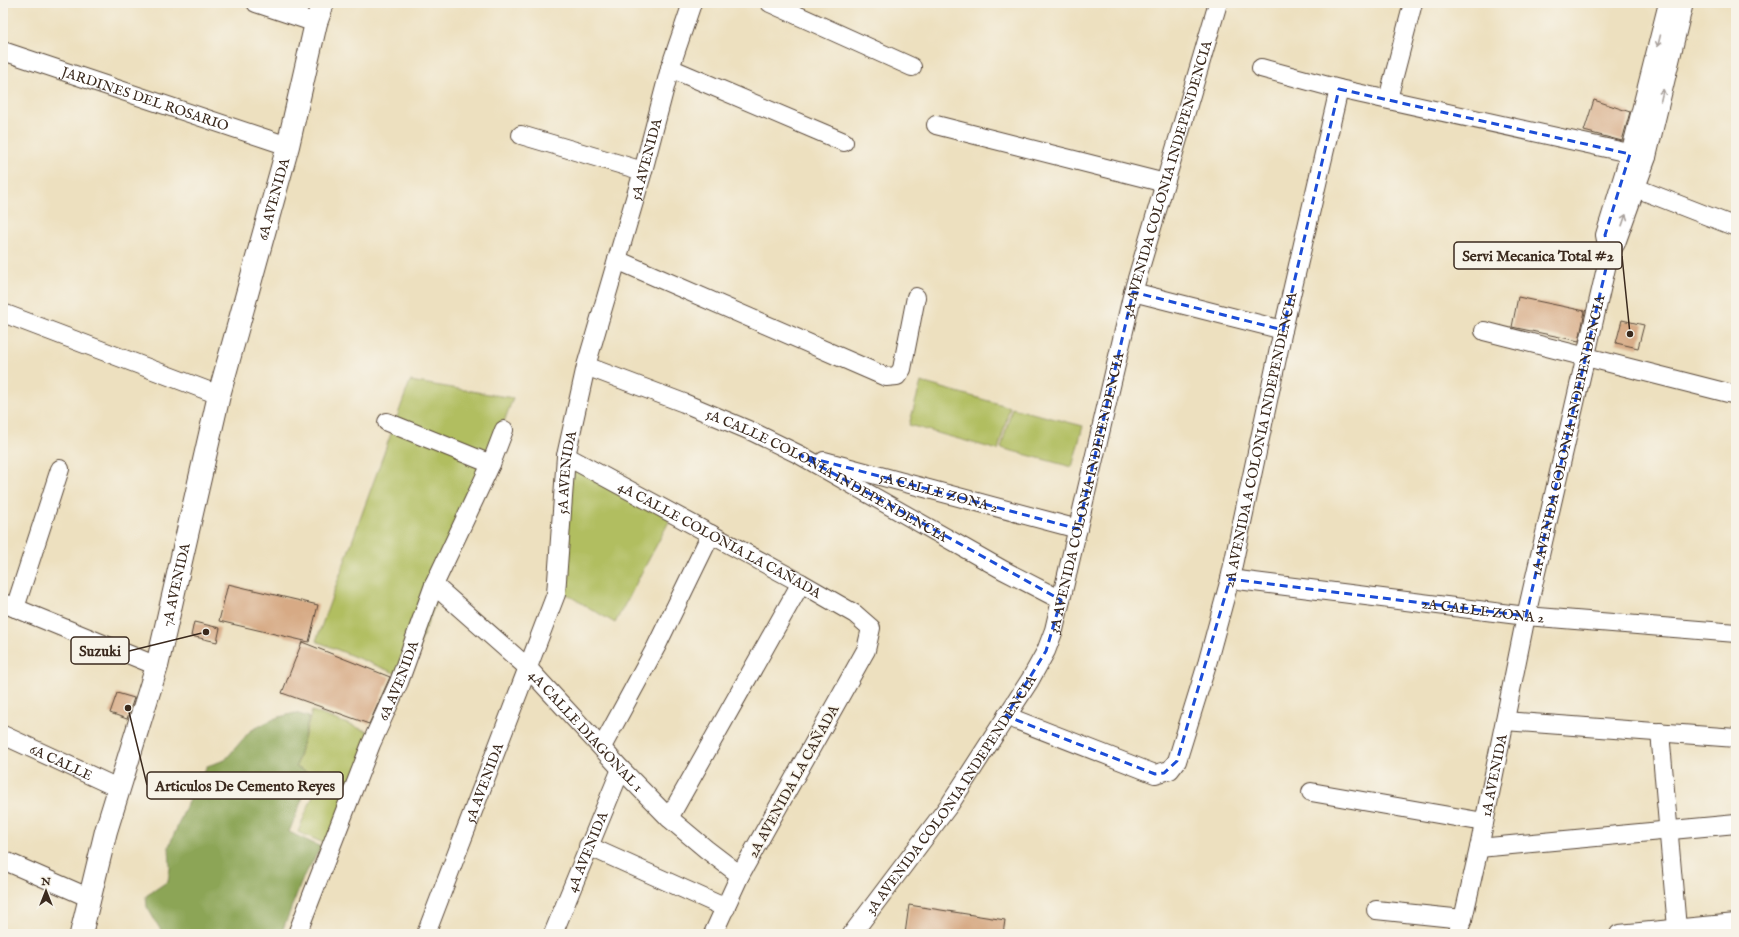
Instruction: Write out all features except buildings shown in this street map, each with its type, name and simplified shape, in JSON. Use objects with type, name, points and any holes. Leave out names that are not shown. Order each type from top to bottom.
[{"type":"street","points":[[256,3],[316,23]]},
{"type":"street","name":"6A AVENIDA","points":[[219,395],[288,146],[316,23],[323,3]]},
{"type":"street","name":"5A AVENIDA","points":[[426,934],[556,594],[566,456],[586,366],[670,68],[692,3]]},
{"type":"street","points":[[770,3],[912,68]]},
{"type":"street","name":"3A AVENIDA COLONIA INDEPENDENCIA","points":[[852,934],[950,804],[1030,680],[1046,651],[1054,630],[1133,292],[1218,3]]},
{"type":"street","points":[[1388,99],[1413,3]]},
{"type":"street","name":"1A AVENIDA COLONIA INDEPENDENCIA","points":[[1639,156],[1668,3]]},
{"type":"street","name":"1A AVENIDA COLONIA INDEPENDENCIA","points":[[1526,616],[1609,255],[1616,243],[1629,185],[1684,3]]},
{"type":"street","name":"JARDINES DEL ROSARIO","points":[[3,51],[288,146]]},
{"type":"street","points":[[670,68],[844,142]]},
{"type":"street","points":[[1261,68],[1339,89],[1639,156]]},
{"type":"street","name":"2A AVENIDA A COLONIA INDEPENDENCIA","points":[[1006,716],[1155,774],[1170,770],[1177,761],[1208,664],[1230,579],[1283,330],[1339,89]]},
{"type":"street","points":[[936,125],[1165,184]]},
{"type":"street","points":[[521,135],[642,171]]},
{"type":"street","points":[[1629,185],[1736,227]]},
{"type":"street","points":[[617,260],[886,377],[897,376],[902,369],[916,297]]},
{"type":"street","points":[[1133,292],[1283,330]]},
{"type":"street","points":[[4,317],[219,395]]},
{"type":"street","points":[[1484,331],[1736,395]]},
{"type":"street","name":"5A CALLE COLONIA INDEPENDENCIA","points":[[586,366],[684,403],[753,432],[800,455],[1003,570],[1061,600]]},
{"type":"street","name":"7A AVENIDA","points":[[81,934],[106,830],[157,666],[219,395]]},
{"type":"street","points":[[388,422],[491,464]]},
{"type":"street","name":"6A AVENIDA","points":[[302,932],[371,744],[399,682],[434,585],[491,464],[504,430]]},
{"type":"street","name":"5A CALLE ZONA 2","points":[[800,455],[1078,529]]},
{"type":"street","name":"4A CALLE COLONIA LA CAÑADA","points":[[566,456],[801,583],[855,614],[871,628]]},
{"type":"street","points":[[60,469],[9,605],[157,666]]},
{"type":"street","points":[[602,747],[656,647],[711,534]]},
{"type":"street","name":"2A CALLE ZONA 2","points":[[1230,579],[1526,616],[1736,632]]},
{"type":"street","points":[[669,818],[801,583]]},
{"type":"street","name":"4A CALLE DIAGONAL 1","points":[[434,585],[528,667],[621,769],[669,818],[740,875]]},
{"type":"street","name":"1A AVENIDA","points":[[1460,926],[1479,848],[1526,616]]},
{"type":"street","name":"2A AVENIDA LA CAÑADA","points":[[713,934],[740,875],[866,650],[871,628]]},
{"type":"street","points":[[1505,721],[1736,738]]},
{"type":"street","points":[[1660,732],[1677,928]]},
{"type":"street","name":"6A CALLE","points":[[3,735],[120,789]]},
{"type":"street","name":"4A AVENIDA","points":[[553,934],[621,769]]},
{"type":"street","points":[[1311,792],[1484,822]]},
{"type":"street","points":[[1479,848],[1736,824]]},
{"type":"street","points":[[588,846],[726,908]]},
{"type":"street","points":[[3,860],[90,898]]},
{"type":"street","points":[[1376,910],[1460,926]]},
{"type":"street","points":[[1619,934],[1736,923]]},
{"type":"highlighted area","points":[[1339,89],[1630,154],[1605,235],[1609,255],[1526,616],[1230,579],[1177,761],[1164,773],[1155,774],[1006,716],[1046,651],[1061,600],[800,455],[1078,529],[1133,292],[1283,330]]},
{"type":"green space","points":[[410,381],[513,398],[407,678],[316,641]]},
{"type":"green space","points":[[921,382],[1010,407],[998,450],[909,425]]},
{"type":"green space","points":[[1012,408],[1083,426],[1072,467],[1001,448]]},
{"type":"green space","points":[[567,459],[672,516],[615,623],[561,591]]},
{"type":"green space","points":[[312,711],[383,737],[358,798],[296,767]]},
{"type":"green space","points":[[295,713],[309,717],[296,767],[312,775],[289,832],[321,847],[303,878],[281,934],[163,934],[147,907],[146,896],[168,881],[170,868],[169,846],[187,804],[207,766],[225,760],[250,731],[276,718]]},
{"type":"green space","points":[[318,783],[347,795],[326,844],[298,832]]},
{"type":"place","name":"Servi Mecanica Total #2","points":[[1630,334]]},
{"type":"place","name":"Suzuki","points":[[206,632]]},
{"type":"place","name":"Articulos De Cemento Reyes","points":[[128,708]]}]
